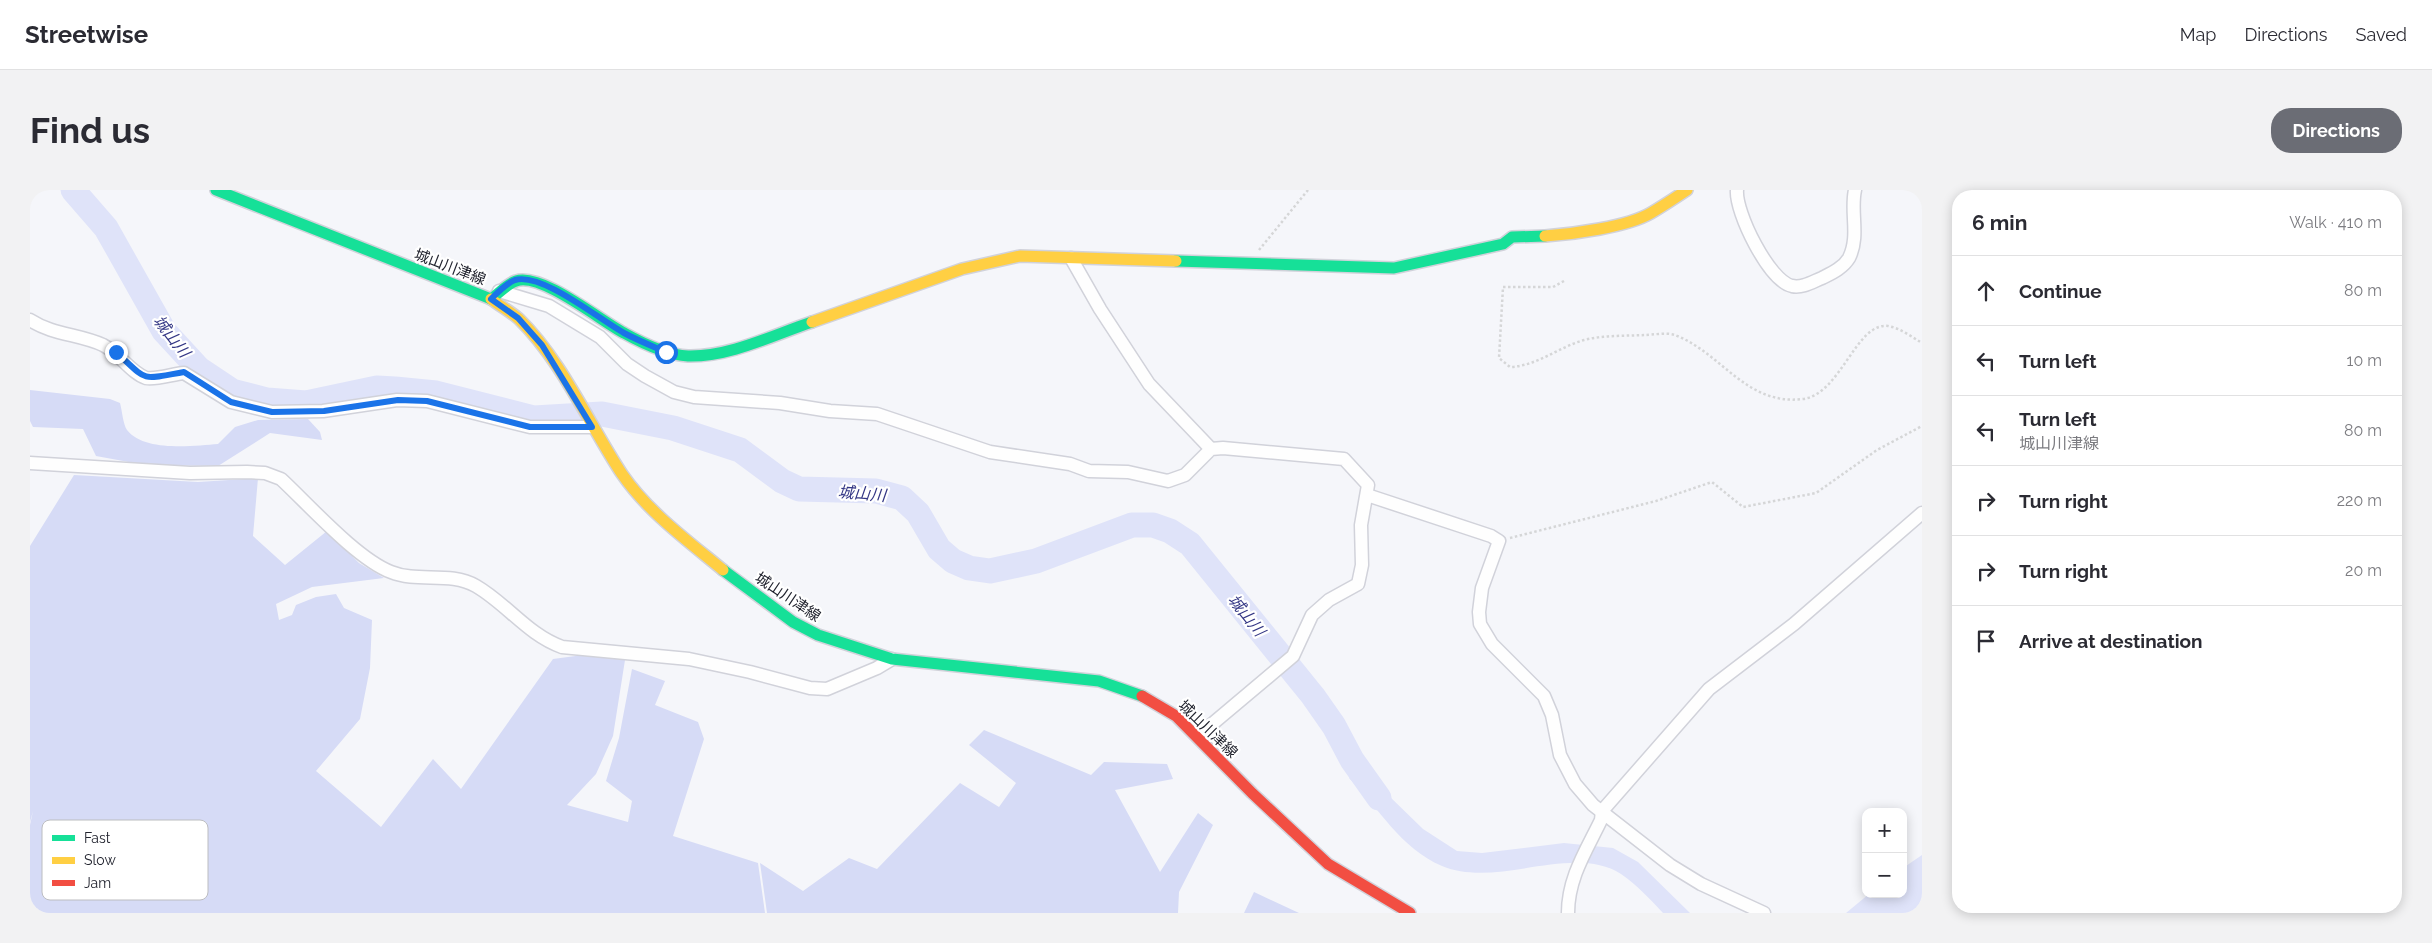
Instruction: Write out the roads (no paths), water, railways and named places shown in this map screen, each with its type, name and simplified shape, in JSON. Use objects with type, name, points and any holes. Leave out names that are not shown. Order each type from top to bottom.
[{"type":"main road","name":"城山川津線","points":[[216,190],[495,295],[530,330],[554,363],[623,475],[647,504],[672,529],[793,622],[818,636],[892,660],[1055,675],[1098,681],[1135,692],[1176,716],[1264,805],[1328,864],[1410,913]]},
{"type":"main road","points":[[495,295],[515,280],[527,280],[542,284],[570,298],[624,333],[666,352],[688,356],[729,351],[962,269],[1020,256],[1089,257],[1247,265],[1394,268],[1503,244],[1512,237],[1560,236],[1630,222],[1650,214],[1688,190]]},
{"type":"street","points":[[1737,190],[1736,198],[1746,226],[1767,264],[1782,280],[1792,286],[1806,285],[1837,270],[1848,258],[1855,233],[1852,205],[1854,190]]},
{"type":"street","points":[[1071,258],[1100,309],[1149,384],[1211,449]]},
{"type":"street","points":[[495,295],[549,306],[600,337],[628,364],[645,376],[674,392],[694,397],[780,403],[830,411],[877,414],[990,452],[1070,464],[1089,471],[1128,472],[1168,481],[1185,475],[1211,449],[1223,448],[1344,459],[1368,485],[1361,525],[1362,565],[1358,584],[1328,600],[1312,615],[1293,656],[1205,730]]},
{"type":"street","points":[[30,320],[54,332],[102,344],[116,352],[138,374],[148,378],[184,372],[231,402],[272,412],[324,411],[398,400],[427,401],[530,427],[590,424]]},
{"type":"street","points":[[30,463],[190,473],[265,473],[281,479],[372,562],[392,573],[414,578],[461,579],[478,587],[545,641],[562,647],[689,659],[750,672],[810,688],[827,689],[892,660]]},
{"type":"street","points":[[1367,495],[1491,536],[1499,541],[1482,588],[1479,612],[1480,624],[1492,644],[1544,696],[1552,716],[1560,755],[1575,784],[1593,805],[1670,865],[1701,884],[1764,913]]},
{"type":"street","points":[[1568,913],[1570,890],[1578,864],[1601,820],[1602,811],[1693,706],[1709,689],[1794,624],[1922,513]]},
{"type":"waterway","name":"城山川","points":[[73,190],[106,228],[164,331],[199,369],[232,391],[267,400],[306,403],[377,388],[395,389],[436,393],[534,418],[602,414],[673,428],[740,450],[782,481],[799,489],[876,491],[902,498],[918,513],[939,549],[953,561],[969,568],[990,571],[1036,561],[1132,525],[1153,525],[1170,531],[1190,544],[1313,696],[1334,726],[1352,760],[1379,798]]}]
